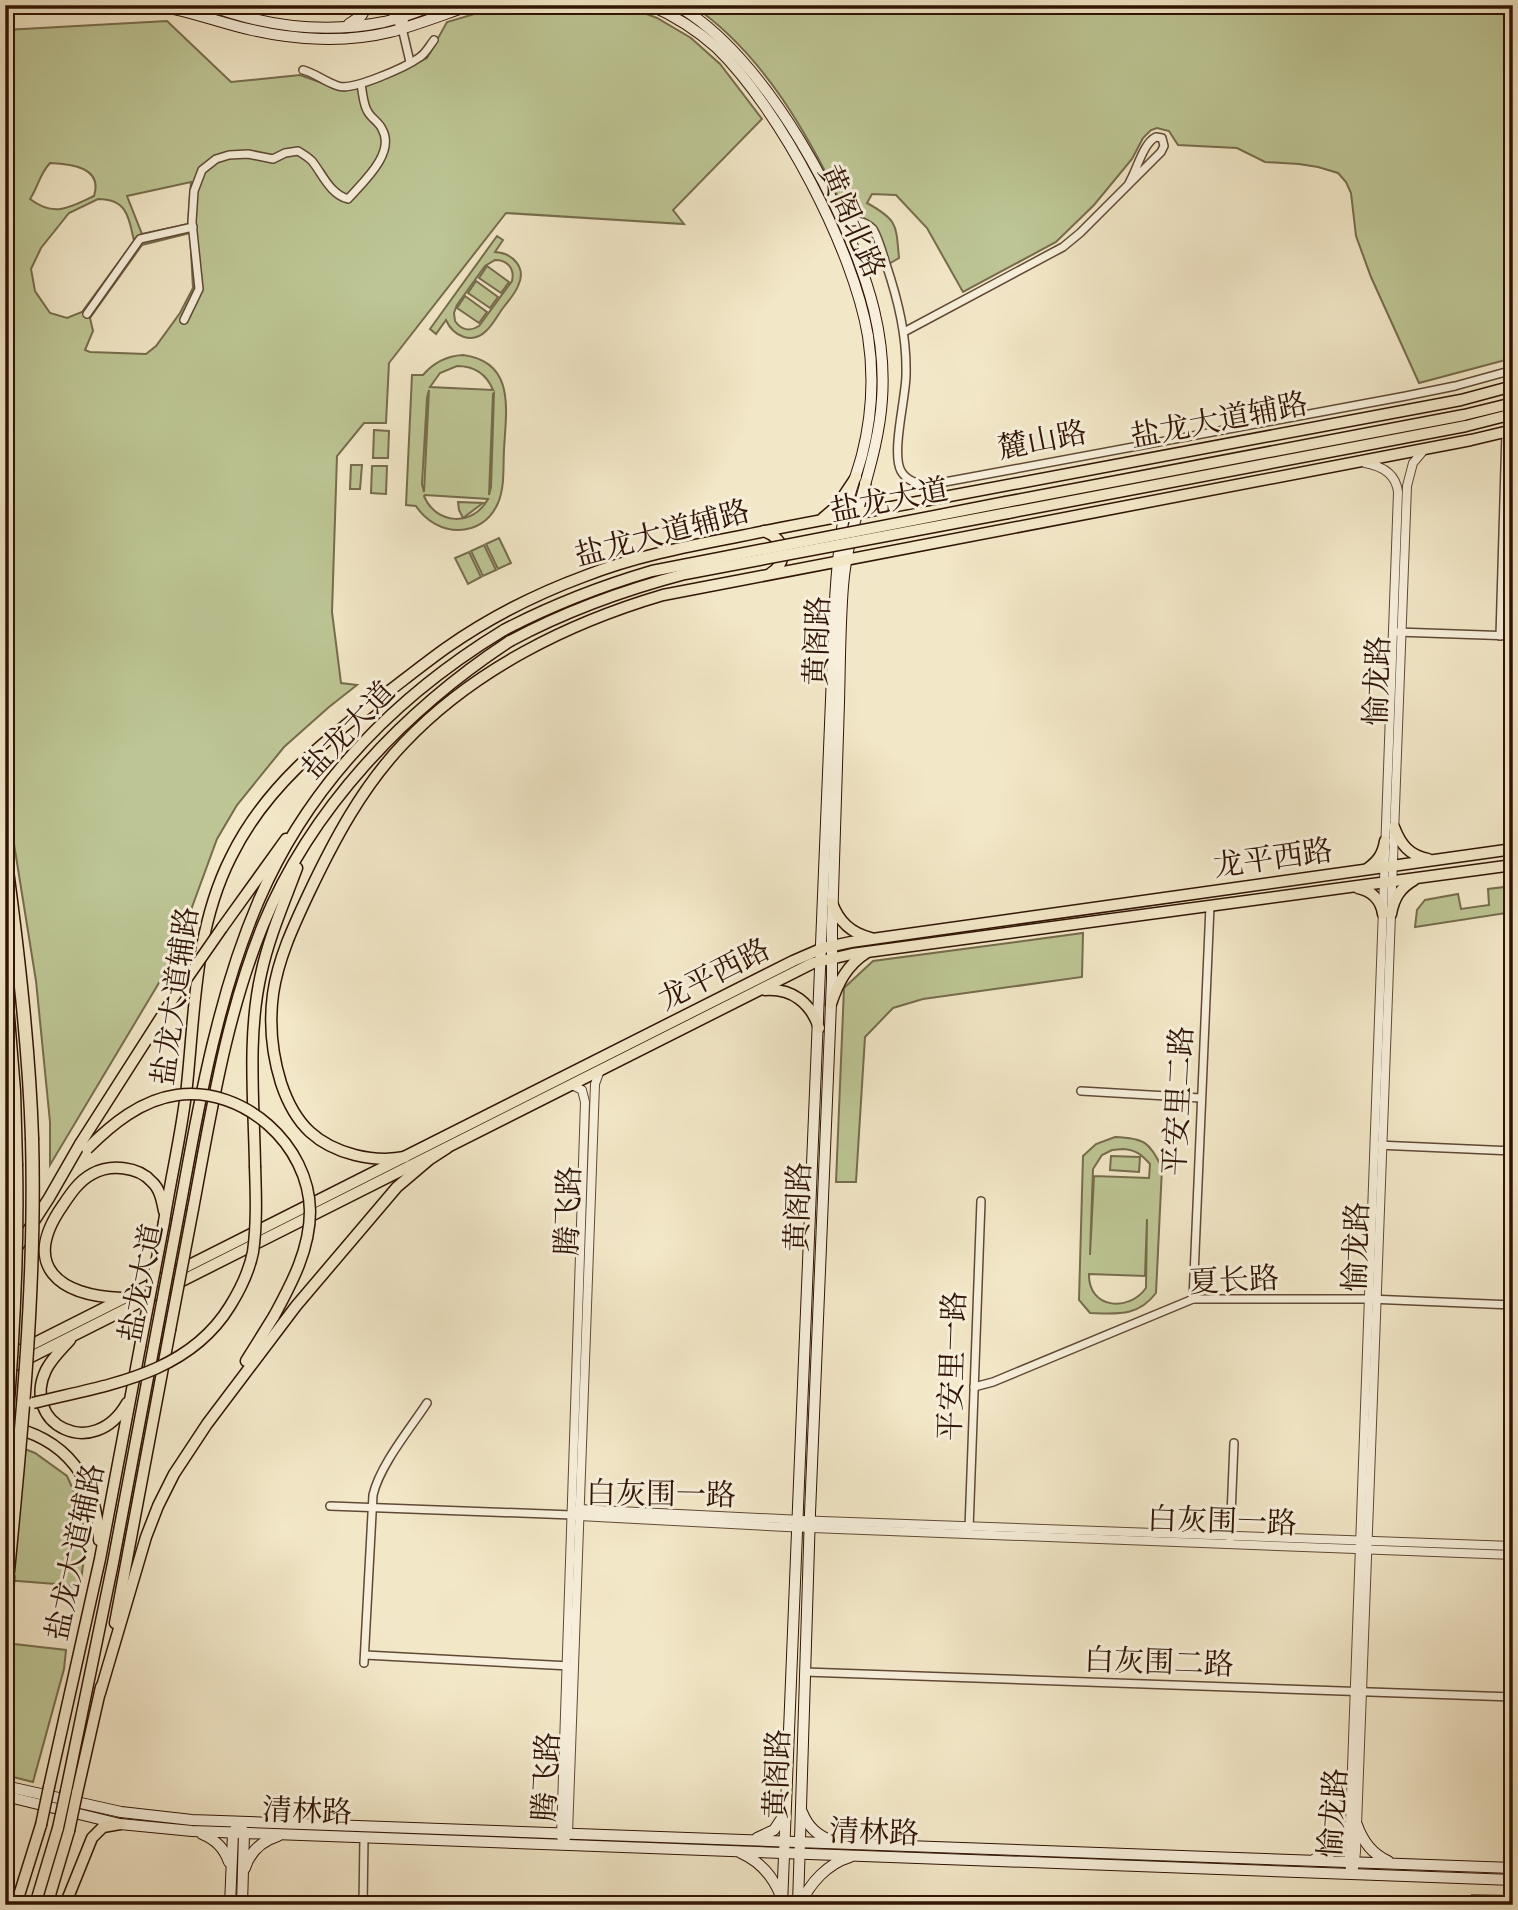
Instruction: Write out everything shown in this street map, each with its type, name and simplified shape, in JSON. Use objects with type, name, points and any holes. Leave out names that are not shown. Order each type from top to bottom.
[{"type":"highway","points":[[5,7],[30,7]]},
{"type":"highway","points":[[5,856],[29,1070],[32,1138],[32,1289],[8,1571],[5,1639]]},
{"type":"highway","points":[[5,981],[14,1091],[17,1213],[14,1331],[5,1437]]},
{"type":"highway","points":[[5,1585],[8,1571]]},
{"type":"main road","points":[[30,7],[54,5]]},
{"type":"main road","points":[[148,5],[181,10],[252,30],[303,37],[355,37],[389,32],[471,5]]},
{"type":"main road","points":[[208,5],[271,23],[337,27],[370,24],[400,13],[435,5]]},
{"type":"main road","points":[[337,27],[357,19],[368,5]]},
{"type":"main road","name":"黄阁北路","points":[[650,5],[696,31],[736,69],[790,147],[834,232],[860,300],[869,348],[870,413],[856,513]]},
{"type":"main road","name":"黄阁北路","points":[[676,5],[714,31],[735,51],[800,141],[843,225],[866,281],[880,346],[881,414],[875,447],[844,516]]},
{"type":"main road","name":"盐龙大道辅路","points":[[16,1905],[41,1825],[100,1559],[181,1129],[198,968],[210,908],[243,833],[282,782],[338,730],[473,631],[525,602],[626,561],[856,513],[1461,400],[1513,386]]},
{"type":"main road","name":"盐龙大道","points":[[71,1792],[100,1693],[127,1564],[220,1065],[244,979],[272,903],[305,845],[344,790],[393,735],[454,680],[510,641],[569,612],[659,581],[1513,403]]},
{"type":"main road","name":"盐龙大道","points":[[47,1905],[71,1792],[208,1062],[232,975],[260,898],[308,813],[353,753],[410,697],[443,670],[504,630],[571,598],[652,572],[683,564],[1466,426],[1513,414]]},
{"type":"main road","name":"盐龙大道辅路","points":[[405,1157],[385,1159],[358,1155],[333,1147],[314,1136],[297,1118],[279,1076],[273,1047],[272,1008],[280,963],[294,925],[351,812],[375,777],[419,727],[463,691],[512,660],[570,629],[634,604],[690,589],[843,562],[1509,431]]},
{"type":"main road","points":[[818,521],[831,512],[861,480],[870,500],[885,508]]},
{"type":"main road","points":[[921,501],[910,510],[906,522],[909,535],[925,546]]},
{"type":"main road","name":"黄阁路","points":[[799,1905],[809,1524],[831,1004],[827,947],[835,599],[856,513]]},
{"type":"main road","name":"黄阁路","points":[[827,947],[832,903],[844,516]]},
{"type":"main road","points":[[764,531],[777,538],[783,551],[780,565],[769,575]]},
{"type":"main road","points":[[5,1266],[84,1147],[174,997],[269,860],[308,813]]},
{"type":"main road","points":[[1394,827],[1399,839],[1412,853],[1438,859]]},
{"type":"main road","points":[[1366,870],[1380,857],[1385,841]]},
{"type":"main road","points":[[5,1410],[110,1383],[171,1362],[215,1327],[236,1296],[249,1267],[255,1226],[253,1048],[258,989],[270,941],[305,845]]},
{"type":"main road","name":"龙平西路","points":[[5,1359],[807,954],[827,947],[1513,849]]},
{"type":"main road","name":"龙平西路","points":[[5,1370],[813,963],[869,952],[1513,865]]},
{"type":"main road","points":[[1349,887],[1371,893],[1387,914],[1400,891],[1422,877]]},
{"type":"main road","points":[[1174,896],[1176,910]]},
{"type":"main road","points":[[832,903],[846,925],[862,936],[874,939]]},
{"type":"main road","points":[[943,929],[944,942]]},
{"type":"main road","points":[[831,1004],[845,972],[858,958],[869,952]]},
{"type":"main road","name":"黄阁路","points":[[782,1904],[820,1028],[827,959]]},
{"type":"main road","points":[[759,991],[779,990],[798,997],[811,1008],[820,1028]]},
{"type":"main road","points":[[84,1147],[135,1111],[163,1098],[177,1095],[204,1095],[231,1101],[267,1123],[288,1146],[306,1183],[309,1228],[303,1254],[291,1284],[241,1374]]},
{"type":"main road","points":[[100,1693],[152,1521],[170,1482],[241,1374],[296,1306],[381,1205],[414,1173],[447,1148]]},
{"type":"main road","points":[[125,1298],[83,1293],[60,1282],[46,1264],[44,1253],[51,1224],[82,1180],[109,1168],[128,1169],[146,1176],[157,1188],[164,1218]]},
{"type":"main road","points":[[75,1335],[52,1359],[43,1379],[41,1398],[50,1418],[58,1426],[80,1433],[101,1430],[118,1416],[132,1391]]},
{"type":"main road","points":[[5,1426],[30,1433],[51,1443],[70,1459],[78,1470],[91,1492],[97,1513],[100,1559]]},
{"type":"main road","name":"清林路","points":[[5,1786],[157,1817],[1513,1868]]},
{"type":"main road","name":"清林路","points":[[5,1797],[120,1824],[192,1831],[1513,1880]]},
{"type":"main road","points":[[746,1840],[774,1830],[780,1823],[786,1804]]},
{"type":"main road","points":[[800,1804],[812,1830],[841,1843]]},
{"type":"main road","points":[[239,1821],[237,1887],[242,1905]]},
{"type":"main road","points":[[65,1905],[92,1838],[103,1827],[120,1824]]},
{"type":"main road","points":[[1309,1861],[1331,1853],[1353,1825],[1376,1855],[1385,1861],[1399,1864]]},
{"type":"main road","name":"盐龙大道","points":[[35,1905],[63,1830]]},
{"type":"main road","points":[[192,1831],[204,1834],[222,1846],[237,1875]]},
{"type":"main road","points":[[237,1875],[255,1850],[273,1838],[285,1835]]},
{"type":"main road","points":[[912,1846],[912,1858]]},
{"type":"main road","points":[[733,1852],[750,1857],[764,1869],[776,1885],[782,1904]]},
{"type":"main road","points":[[799,1905],[818,1877],[843,1859],[854,1856]]},
{"type":"main road","points":[[230,1905],[237,1887]]},
{"type":"street","points":[[388,5],[400,13],[410,62]]},
{"type":"street","points":[[303,69],[339,86],[361,85],[422,56],[433,40]]},
{"type":"street","points":[[184,320],[199,289],[193,227],[194,191],[202,170],[216,159],[229,155],[248,154],[273,159],[298,151],[310,158],[331,189],[348,200],[372,172],[386,149],[387,138],[382,127],[368,112],[361,85]]},
{"type":"street","points":[[904,332],[1055,253],[1080,233],[1161,152],[1164,144],[1162,138],[1153,137],[1148,142],[1129,183]]},
{"type":"street","name":"麓山路","points":[[843,225],[854,221],[862,222],[875,232],[894,290],[904,332],[906,361],[906,390],[897,450],[899,465],[906,476],[918,483],[926,484],[1016,468],[1455,386],[1513,370]]},
{"type":"street","points":[[87,314],[140,239],[193,227]]},
{"type":"street","points":[[1500,636],[1509,431]]},
{"type":"street","name":"愉龙路","points":[[1389,866],[1385,841],[1408,478],[1413,463],[1423,450]]},
{"type":"street","name":"愉龙路","points":[[1352,1874],[1388,882],[1394,827],[1397,632],[1397,486],[1392,476],[1384,469],[1360,462]]},
{"type":"street","points":[[1016,468],[1018,483]]},
{"type":"street","points":[[1397,632],[1513,636]]},
{"type":"street","name":"平安里二路","points":[[1193,1299],[1210,906]]},
{"type":"street","name":"腾飞路","points":[[564,1845],[594,1097],[596,1077],[600,1070]]},
{"type":"street","name":"腾飞路","points":[[572,1085],[582,1090],[585,1102],[577,1513]]},
{"type":"street","points":[[1081,1091],[1201,1098]]},
{"type":"street","points":[[1378,1145],[1513,1151]]},
{"type":"street","name":"平安里一路","points":[[969,1530],[981,1200]]},
{"type":"street","name":"夏长路","points":[[974,1387],[993,1382],[1193,1299],[1373,1299],[1513,1305]]},
{"type":"street","points":[[427,1403],[379,1480],[373,1495],[365,1659],[570,1666]]},
{"type":"street","points":[[1230,1540],[1234,1443]]},
{"type":"street","points":[[330,1506],[577,1513]]},
{"type":"street","name":"白灰围一路","points":[[577,1513],[1364,1545],[1513,1555]]},
{"type":"street","name":"白灰围一路","points":[[1364,1545],[1513,1546]]},
{"type":"street","name":"白灰围二路","points":[[805,1672],[1513,1697]]},
{"type":"street","points":[[363,1905],[364,1838]]},
{"type":"street","points":[[1243,1870],[1244,1858]]},
{"type":"green space","points":[[505,5],[623,5],[657,18],[691,38],[720,64],[762,119],[673,210],[684,224],[506,213],[389,363],[386,423],[364,423],[337,456],[332,612],[341,683],[357,685],[284,747],[237,805],[217,839],[166,971],[50,1165],[50,1122],[36,981],[5,788],[5,30],[167,21],[231,82],[300,75],[344,91],[369,85],[427,58],[447,22]],"holes":[[[50,163],[67,164],[90,173],[96,186],[94,196],[62,209],[39,205],[30,199]],[[191,182],[188,224],[142,234],[127,196]],[[98,199],[115,202],[128,217],[134,241],[82,312],[67,318],[50,313],[35,291],[31,269],[41,248],[69,213]],[[190,233],[193,288],[180,313],[156,346],[146,354],[85,350],[93,331],[90,318],[142,245]]]},
{"type":"green space","points":[[692,5],[1513,5],[1513,358],[1419,383],[1371,277],[1356,236],[1351,193],[1338,173],[1299,164],[1265,162],[1237,148],[1178,145],[1169,131],[1157,128],[1143,138],[1132,159],[1094,205],[1056,242],[963,292],[927,228],[896,195],[872,194],[867,203],[885,214],[894,224],[896,231],[899,258],[887,265],[877,235],[862,216],[846,213],[800,126],[763,72],[718,25]]},
{"type":"green space","points":[[497,236],[503,240],[495,252],[513,258],[521,273],[515,292],[491,326],[481,335],[469,338],[458,334],[446,320],[436,334],[430,329]],"holes":[[[499,260],[511,269],[512,281],[479,326],[472,329],[463,328],[455,321],[457,305],[485,266]]]},
{"type":"green space","points":[[487,266],[509,282],[501,293],[479,278]]},
{"type":"green space","points":[[476,281],[498,297],[490,308],[468,293]]},
{"type":"green space","points":[[465,296],[487,312],[479,323],[457,308]]},
{"type":"green space","points":[[457,356],[480,359],[492,367],[500,378],[506,404],[503,483],[498,503],[491,515],[481,523],[458,530],[435,524],[416,506],[406,505],[412,375],[423,375],[441,360]],"holes":[[[457,366],[469,367],[483,375],[493,390],[430,387],[440,373]],[[429,390],[424,492],[422,484]],[[493,394],[491,487],[489,495]],[[425,495],[488,499],[481,508],[464,518],[446,517],[430,506]]]},
{"type":"green space","points":[[374,430],[389,431],[388,458],[373,458]]},
{"type":"green space","points":[[351,465],[362,465],[360,489],[350,489]]},
{"type":"green space","points":[[372,466],[387,466],[386,494],[371,493]]},
{"type":"green space","points":[[458,502],[483,503],[463,518]]},
{"type":"green space","points":[[499,538],[511,563],[498,569],[486,544]]},
{"type":"green space","points":[[484,545],[496,570],[483,576],[471,551]]},
{"type":"green space","points":[[469,552],[481,577],[468,584],[455,558]]},
{"type":"green space","points":[[1513,886],[1513,912],[1415,927],[1417,910],[1425,900],[1458,894],[1461,909],[1489,905],[1488,889]]},
{"type":"green space","points":[[1083,933],[1082,977],[923,999],[893,1008],[865,1037],[856,1182],[836,1182],[844,988],[873,961]]},
{"type":"green space","points":[[1115,1137],[1139,1140],[1150,1147],[1162,1168],[1156,1293],[1142,1306],[1126,1312],[1090,1313],[1079,1300],[1083,1156],[1096,1144]],"holes":[[[1123,1149],[1138,1153],[1150,1164],[1149,1178],[1094,1176],[1090,1255],[1093,1169],[1102,1155]],[[1147,1219],[1146,1288],[1138,1296],[1120,1304],[1102,1300],[1090,1285],[1089,1274],[1145,1276]]]},
{"type":"green space","points":[[1111,1156],[1140,1157],[1139,1172],[1110,1170]]},
{"type":"green space","points":[[5,1444],[35,1453],[67,1476],[80,1505],[86,1542],[80,1588],[5,1580]]},
{"type":"green space","points":[[5,1643],[66,1650],[64,1669],[33,1782],[5,1775]]},
{"type":"green space","points":[[1472,1895],[1513,1896],[1513,1905],[1472,1905]]}]
